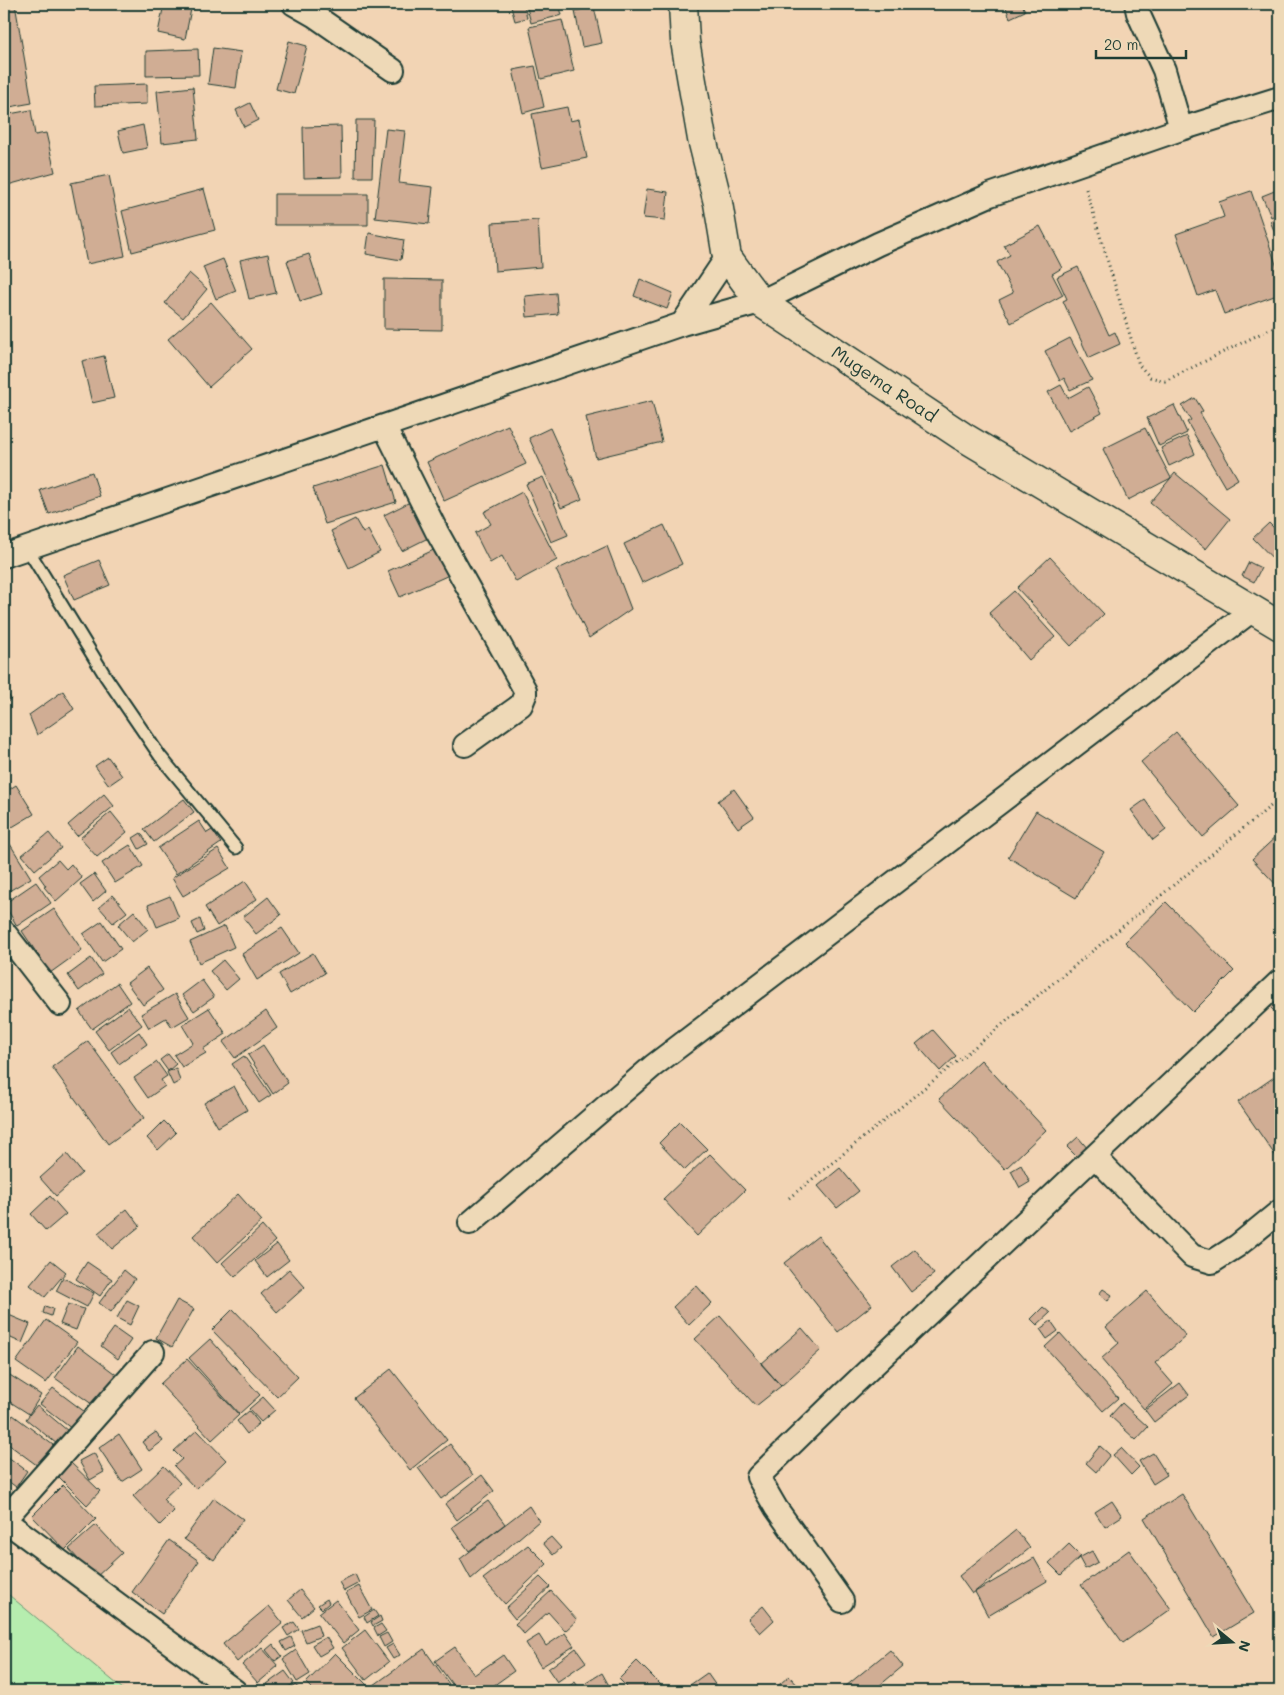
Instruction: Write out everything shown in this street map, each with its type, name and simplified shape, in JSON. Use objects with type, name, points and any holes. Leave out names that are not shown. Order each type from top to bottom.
[{"type":"street","points":[[294,4],[315,16],[393,70]]},
{"type":"street","name":"Mugema Road","points":[[683,4],[685,41],[702,139],[718,203],[727,257],[760,302],[962,436],[1280,626]]},
{"type":"street","points":[[1136,4],[1138,13],[1164,70],[1181,130]]},
{"type":"street","points":[[4,556],[682,324],[760,302],[878,244],[990,195],[1280,98]]},
{"type":"street","points":[[682,324],[727,257]]},
{"type":"street","points":[[384,426],[437,532],[525,690],[526,696],[522,705],[465,745]]},
{"type":"street","points":[[470,1222],[653,1066],[1254,609]]},
{"type":"street","points":[[4,932],[60,1004]]},
{"type":"street","points":[[842,1601],[776,1508],[758,1477],[841,1396],[1280,982]]},
{"type":"street","points":[[1095,1157],[1192,1256],[1212,1262],[1237,1246],[1280,1211]]},
{"type":"street","points":[[153,1352],[4,1520],[235,1691]]},
{"type":"lane","points":[[27,548],[106,677],[160,756],[236,848]]},
{"type":"path","points":[[1078,165],[1139,365],[1150,377],[1165,381],[1280,324]]},
{"type":"path","points":[[789,1198],[1277,802]]},
{"type":"green space","points":[[4,1591],[123,1689],[125,1691],[4,1691]]},
{"type":"building","points":[[4,4],[15,4],[32,103],[4,108]]},
{"type":"building","points":[[164,4],[192,4],[185,39],[158,33]]},
{"type":"building","points":[[524,4],[527,18],[515,21],[511,7]]},
{"type":"building","points":[[526,4],[559,4],[562,15],[531,23]]},
{"type":"building","points":[[1022,4],[1025,11],[1010,18],[1005,5]]},
{"type":"building","points":[[594,7],[602,43],[582,47],[575,11]]},
{"type":"building","points":[[562,20],[574,71],[541,79],[529,27]]},
{"type":"building","points":[[289,41],[307,46],[294,94],[276,89]]},
{"type":"building","points":[[213,48],[241,52],[236,88],[208,84]]},
{"type":"building","points":[[198,49],[199,75],[146,76],[146,51]]},
{"type":"building","points":[[535,66],[544,107],[523,113],[513,70]]},
{"type":"building","points":[[147,84],[147,104],[95,106],[94,86]]},
{"type":"building","points":[[193,87],[198,139],[162,143],[157,91]]},
{"type":"building","points":[[250,103],[258,120],[244,127],[236,110]]},
{"type":"building","points":[[567,107],[570,121],[579,119],[587,158],[542,167],[532,114]]},
{"type":"building","points":[[31,110],[35,135],[46,133],[55,172],[4,186],[4,144],[6,143],[4,115]]},
{"type":"building","points":[[356,120],[374,120],[372,177],[355,177]]},
{"type":"building","points":[[143,125],[147,148],[123,153],[118,131]]},
{"type":"building","points":[[341,126],[342,177],[304,178],[303,127]]},
{"type":"building","points":[[386,129],[405,131],[399,183],[433,187],[429,224],[375,218]]},
{"type":"building","points":[[109,175],[125,256],[87,264],[71,183]]},
{"type":"building","points":[[204,189],[215,230],[132,252],[122,211]]},
{"type":"building","points":[[647,189],[668,192],[665,220],[643,218]]},
{"type":"building","points":[[1277,190],[1280,199],[1280,213],[1271,217],[1262,196]]},
{"type":"building","points":[[1251,191],[1280,276],[1280,294],[1224,314],[1215,290],[1198,296],[1176,234],[1224,217],[1219,202]]},
{"type":"building","points":[[274,194],[368,194],[368,225],[274,225]]},
{"type":"building","points":[[1280,216],[1280,245],[1270,221]]},
{"type":"building","points":[[538,220],[541,267],[495,271],[492,223]]},
{"type":"building","points":[[1040,226],[1062,268],[1052,274],[1063,295],[1011,323],[999,300],[1013,293],[997,262],[1010,255],[1004,245]]},
{"type":"building","points":[[369,233],[404,240],[401,260],[366,254]]},
{"type":"building","points":[[268,254],[276,293],[249,299],[240,260]]},
{"type":"building","points":[[309,254],[322,294],[300,301],[287,261]]},
{"type":"building","points":[[223,259],[236,291],[216,299],[203,267]]},
{"type":"building","points":[[1078,267],[1109,335],[1115,332],[1120,344],[1089,358],[1063,301],[1067,299],[1057,277]]},
{"type":"building","points":[[189,273],[207,289],[183,318],[165,303]]},
{"type":"building","points":[[384,279],[442,280],[442,330],[384,329]]},
{"type":"building","points":[[640,279],[673,293],[667,309],[634,296]]},
{"type":"building","points":[[556,293],[558,314],[527,317],[525,296]]},
{"type":"building","points":[[211,302],[252,349],[209,387],[168,339]]},
{"type":"building","points":[[1070,338],[1092,380],[1070,390],[1064,378],[1060,381],[1045,351]]},
{"type":"building","points":[[104,356],[114,398],[92,403],[82,361]]},
{"type":"building","points":[[1061,385],[1068,398],[1088,387],[1102,413],[1069,431],[1048,392]]},
{"type":"building","points":[[1195,398],[1203,411],[1200,413],[1238,479],[1225,487],[1187,422],[1191,420],[1182,406]]},
{"type":"building","points":[[652,401],[662,442],[596,458],[586,417]]},
{"type":"building","points":[[1174,405],[1187,433],[1159,446],[1147,418]]},
{"type":"building","points":[[508,425],[526,464],[444,501],[427,462]]},
{"type":"building","points":[[550,428],[582,499],[561,508],[529,438]]},
{"type":"building","points":[[1145,428],[1171,478],[1128,500],[1103,449]]},
{"type":"building","points":[[1187,436],[1195,454],[1169,466],[1161,448]]},
{"type":"building","points":[[385,465],[396,502],[325,524],[313,488]]},
{"type":"building","points":[[92,472],[100,496],[49,514],[40,490]]},
{"type":"building","points":[[1175,473],[1230,519],[1206,549],[1150,503]]},
{"type":"building","points":[[543,477],[568,535],[551,542],[526,484]]},
{"type":"building","points":[[522,492],[557,560],[516,582],[502,556],[490,563],[475,533],[491,524],[484,512]]},
{"type":"building","points":[[410,502],[428,538],[402,551],[384,515]]},
{"type":"building","points":[[355,519],[363,533],[368,530],[380,552],[349,568],[331,531]]},
{"type":"building","points":[[1269,523],[1280,534],[1280,566],[1253,538]]},
{"type":"building","points":[[664,525],[682,564],[642,583],[624,544]]},
{"type":"building","points":[[607,546],[631,609],[589,638],[556,570]]},
{"type":"building","points":[[438,548],[449,575],[400,597],[388,571]]},
{"type":"building","points":[[1050,557],[1104,614],[1071,646],[1017,588]]},
{"type":"building","points":[[99,560],[110,585],[74,600],[63,575]]},
{"type":"building","points":[[1249,562],[1261,568],[1254,582],[1242,576]]},
{"type":"building","points":[[1014,591],[1055,637],[1029,660],[989,613]]},
{"type":"building","points":[[4,688],[11,699],[4,705]]},
{"type":"building","points":[[63,691],[74,709],[37,735],[29,715]]},
{"type":"building","points":[[1176,732],[1239,806],[1203,837],[1141,762]]},
{"type":"building","points":[[108,757],[122,776],[109,785],[95,766]]},
{"type":"building","points":[[16,785],[34,814],[4,832],[4,793]]},
{"type":"building","points":[[734,789],[754,817],[738,828],[718,801]]},
{"type":"building","points":[[104,794],[114,806],[77,836],[68,825]]},
{"type":"building","points":[[184,799],[194,812],[154,842],[144,829]]},
{"type":"building","points":[[1145,800],[1166,830],[1153,840],[1131,810]]},
{"type":"building","points":[[1036,811],[1104,852],[1076,898],[1008,857]]},
{"type":"building","points":[[111,812],[127,832],[97,857],[80,838]]},
{"type":"building","points":[[199,821],[207,833],[212,830],[221,843],[176,874],[158,848]]},
{"type":"building","points":[[49,833],[61,848],[35,870],[22,855]]},
{"type":"building","points":[[141,833],[148,844],[139,849],[133,838]]},
{"type":"building","points":[[1280,833],[1280,889],[1252,859]]},
{"type":"building","points":[[10,844],[31,878],[4,894],[4,848]]},
{"type":"building","points":[[130,845],[143,866],[115,883],[102,863]]},
{"type":"building","points":[[218,849],[230,868],[183,896],[172,878]]},
{"type":"building","points":[[58,860],[66,869],[71,864],[82,878],[56,901],[44,887],[46,886],[39,876]]},
{"type":"building","points":[[94,874],[106,891],[93,902],[80,884]]},
{"type":"building","points":[[245,881],[257,899],[217,926],[205,907]]},
{"type":"building","points":[[36,882],[51,903],[17,926],[4,904]]},
{"type":"building","points":[[113,895],[127,912],[113,923],[99,907]]},
{"type":"building","points":[[170,896],[179,918],[157,927],[148,905]]},
{"type":"building","points":[[268,897],[281,915],[256,934],[243,917]]},
{"type":"building","points":[[1166,902],[1234,971],[1193,1012],[1125,942]]},
{"type":"building","points":[[54,909],[82,950],[50,973],[22,931]]},
{"type":"building","points":[[134,911],[148,929],[132,942],[118,925]]},
{"type":"building","points":[[200,919],[204,931],[197,934],[192,923]]},
{"type":"building","points":[[102,921],[121,949],[102,962],[83,934]]},
{"type":"building","points":[[225,926],[234,947],[199,963],[190,942]]},
{"type":"building","points":[[282,928],[299,953],[257,980],[242,954]]},
{"type":"building","points":[[313,953],[325,973],[290,994],[279,974]]},
{"type":"building","points":[[91,958],[102,974],[79,991],[68,975]]},
{"type":"building","points":[[223,960],[239,979],[226,990],[210,971]]},
{"type":"building","points":[[147,968],[163,990],[143,1005],[127,983]]},
{"type":"building","points":[[202,980],[214,997],[194,1011],[182,995]]},
{"type":"building","points":[[117,983],[130,1002],[92,1029],[79,1011]]},
{"type":"building","points":[[175,994],[189,1017],[172,1027],[166,1018],[149,1028],[141,1014]]},
{"type":"building","points":[[1280,997],[1280,1017],[1270,1007]]},
{"type":"building","points":[[128,1007],[142,1025],[109,1050],[95,1031]]},
{"type":"building","points":[[209,1008],[226,1034],[203,1049],[206,1053],[182,1067],[174,1055],[193,1043],[182,1025]]},
{"type":"building","points":[[266,1011],[277,1028],[235,1058],[223,1042]]},
{"type":"building","points":[[933,1030],[956,1056],[940,1071],[916,1044]]},
{"type":"building","points":[[139,1032],[147,1044],[119,1064],[111,1052]]},
{"type":"building","points":[[88,1041],[144,1118],[108,1144],[52,1067]]},
{"type":"building","points":[[263,1045],[288,1083],[273,1094],[248,1055]]},
{"type":"building","points":[[168,1054],[176,1064],[168,1071],[160,1060]]},
{"type":"building","points":[[244,1056],[271,1095],[259,1103],[232,1064]]},
{"type":"building","points":[[981,1060],[1046,1130],[1005,1169],[939,1099]]},
{"type":"building","points":[[157,1062],[167,1076],[161,1080],[165,1086],[148,1098],[134,1078]]},
{"type":"building","points":[[176,1068],[180,1081],[173,1085],[167,1072]]},
{"type":"building","points":[[1280,1073],[1280,1156],[1277,1158],[1238,1102]]},
{"type":"building","points":[[234,1086],[247,1110],[218,1127],[204,1103]]},
{"type":"building","points":[[164,1121],[176,1133],[158,1150],[147,1138]]},
{"type":"building","points":[[680,1122],[707,1149],[685,1170],[659,1143]]},
{"type":"building","points":[[1078,1137],[1088,1149],[1078,1158],[1067,1147]]},
{"type":"building","points":[[67,1154],[82,1173],[56,1196],[40,1178]]},
{"type":"building","points":[[710,1154],[745,1190],[697,1236],[663,1199]]},
{"type":"building","points":[[1021,1165],[1030,1182],[1020,1188],[1011,1171]]},
{"type":"building","points":[[840,1168],[859,1191],[837,1208],[818,1186]]},
{"type":"building","points":[[238,1194],[262,1221],[217,1263],[193,1236]]},
{"type":"building","points":[[50,1196],[66,1214],[46,1231],[31,1214]]},
{"type":"building","points":[[127,1209],[140,1226],[112,1249],[98,1233]]},
{"type":"building","points":[[262,1226],[275,1241],[235,1277],[222,1263]]},
{"type":"building","points":[[818,1236],[872,1305],[838,1332],[784,1263]]},
{"type":"building","points":[[277,1244],[289,1260],[267,1277],[255,1261]]},
{"type":"building","points":[[915,1249],[934,1274],[911,1292],[892,1267]]},
{"type":"building","points":[[51,1260],[66,1272],[45,1297],[30,1285]]},
{"type":"building","points":[[87,1262],[112,1279],[100,1296],[76,1279]]},
{"type":"building","points":[[289,1269],[305,1287],[277,1312],[261,1294]]},
{"type":"building","points":[[124,1270],[135,1279],[111,1312],[99,1303]]},
{"type":"building","points":[[63,1278],[94,1293],[87,1307],[56,1291]]},
{"type":"building","points":[[696,1285],[712,1303],[689,1325],[673,1307]]},
{"type":"building","points":[[1103,1289],[1112,1295],[1108,1301],[1099,1294]]},
{"type":"building","points":[[1147,1291],[1186,1336],[1155,1363],[1173,1384],[1144,1409],[1101,1359],[1119,1343],[1106,1327]]},
{"type":"building","points":[[127,1300],[139,1306],[130,1325],[117,1318]]},
{"type":"building","points":[[177,1300],[194,1309],[172,1347],[156,1338]]},
{"type":"building","points":[[68,1304],[84,1309],[76,1330],[60,1324]]},
{"type":"building","points":[[45,1306],[53,1309],[51,1316],[43,1313]]},
{"type":"building","points":[[1043,1307],[1050,1313],[1037,1325],[1031,1319]]},
{"type":"building","points":[[233,1309],[298,1377],[277,1397],[212,1330]]},
{"type":"building","points":[[4,1313],[30,1324],[22,1343],[4,1335]]},
{"type":"building","points":[[720,1316],[781,1386],[756,1406],[695,1339]]},
{"type":"building","points":[[46,1320],[77,1342],[46,1383],[16,1362]]},
{"type":"building","points":[[1051,1321],[1058,1331],[1047,1339],[1040,1329]]},
{"type":"building","points":[[114,1328],[131,1340],[118,1359],[101,1346]]},
{"type":"building","points":[[802,1328],[821,1350],[781,1386],[761,1364]]},
{"type":"building","points":[[1060,1333],[1118,1398],[1103,1411],[1045,1347]]},
{"type":"building","points":[[210,1339],[260,1395],[239,1414],[189,1358]]},
{"type":"building","points":[[78,1346],[118,1376],[96,1407],[55,1378]]},
{"type":"building","points":[[187,1359],[239,1415],[212,1440],[160,1384]]},
{"type":"building","points":[[391,1369],[447,1440],[410,1470],[354,1398]]},
{"type":"building","points":[[5,1372],[41,1395],[29,1414],[4,1398]]},
{"type":"building","points":[[1180,1383],[1189,1395],[1154,1422],[1145,1410]]},
{"type":"building","points":[[53,1388],[85,1412],[72,1429],[40,1404]]},
{"type":"building","points":[[263,1397],[275,1410],[261,1422],[249,1409]]},
{"type":"building","points":[[1122,1403],[1148,1427],[1136,1440],[1110,1416]]},
{"type":"building","points":[[37,1405],[68,1431],[57,1444],[26,1419]]},
{"type":"building","points":[[249,1411],[259,1423],[247,1434],[237,1421]]},
{"type":"building","points":[[13,1415],[53,1445],[38,1466],[4,1441],[4,1428]]},
{"type":"building","points":[[197,1430],[226,1460],[196,1489],[174,1466],[182,1459],[174,1451]]},
{"type":"building","points":[[156,1432],[163,1441],[149,1451],[142,1442]]},
{"type":"building","points":[[119,1434],[142,1469],[122,1482],[99,1448]]},
{"type":"building","points":[[450,1444],[473,1475],[441,1499],[418,1468]]},
{"type":"building","points":[[1100,1446],[1110,1455],[1096,1472],[1086,1463]]},
{"type":"building","points":[[1121,1448],[1139,1467],[1131,1475],[1113,1455]]},
{"type":"building","points":[[94,1453],[104,1472],[90,1480],[79,1461]]},
{"type":"building","points":[[1153,1453],[1167,1475],[1153,1484],[1139,1461]]},
{"type":"building","points":[[4,1454],[27,1471],[16,1487],[4,1478]]},
{"type":"building","points":[[69,1461],[100,1491],[87,1505],[56,1474]]},
{"type":"building","points":[[164,1466],[180,1483],[163,1499],[174,1511],[160,1525],[133,1496]]},
{"type":"building","points":[[482,1475],[494,1491],[457,1520],[445,1504]]},
{"type":"building","points":[[63,1485],[96,1519],[65,1550],[32,1516]]},
{"type":"building","points":[[1182,1494],[1254,1613],[1214,1637],[1144,1518]]},
{"type":"building","points":[[214,1498],[243,1519],[214,1560],[184,1539]]},
{"type":"building","points":[[488,1501],[505,1524],[469,1551],[452,1527]]},
{"type":"building","points":[[1112,1501],[1122,1516],[1105,1527],[1095,1512]]},
{"type":"building","points":[[529,1506],[539,1521],[471,1579],[460,1559]]},
{"type":"building","points":[[96,1525],[122,1553],[95,1578],[69,1549]]},
{"type":"building","points":[[1016,1530],[1030,1548],[972,1594],[959,1576]]},
{"type":"building","points":[[551,1537],[561,1548],[553,1555],[543,1543]]},
{"type":"building","points":[[169,1540],[199,1561],[162,1614],[132,1592]]},
{"type":"building","points":[[1069,1544],[1081,1556],[1061,1575],[1049,1563]]},
{"type":"building","points":[[528,1545],[547,1564],[505,1604],[483,1579]]},
{"type":"building","points":[[1129,1550],[1171,1609],[1123,1643],[1081,1585]]},
{"type":"building","points":[[1092,1551],[1098,1562],[1085,1569],[1079,1558]]},
{"type":"building","points":[[1034,1558],[1047,1581],[988,1616],[975,1592]]},
{"type":"building","points":[[355,1574],[359,1583],[344,1591],[339,1582]]},
{"type":"building","points":[[540,1577],[550,1587],[515,1619],[506,1608]]},
{"type":"building","points":[[359,1586],[372,1610],[359,1617],[346,1593]]},
{"type":"building","points":[[300,1590],[314,1607],[302,1617],[288,1600]]},
{"type":"building","points":[[551,1591],[577,1620],[565,1631],[548,1612],[524,1634],[515,1624]]},
{"type":"building","points":[[327,1599],[329,1603],[322,1609],[318,1605]]},
{"type":"building","points":[[336,1600],[359,1630],[343,1643],[319,1613]]},
{"type":"building","points":[[269,1606],[283,1623],[237,1662],[223,1644]]},
{"type":"building","points":[[763,1606],[774,1620],[760,1633],[748,1619]]},
{"type":"building","points":[[374,1610],[378,1616],[367,1623],[364,1617]]},
{"type":"building","points":[[380,1616],[382,1621],[373,1626],[371,1622]]},
{"type":"building","points":[[294,1622],[299,1629],[288,1636],[283,1628]]},
{"type":"building","points":[[317,1624],[321,1636],[306,1642],[301,1630]]},
{"type":"building","points":[[381,1624],[386,1631],[378,1636],[374,1628]]},
{"type":"building","points":[[365,1630],[389,1662],[366,1680],[342,1648]]},
{"type":"building","points":[[387,1633],[392,1642],[384,1647],[379,1637]]},
{"type":"building","points":[[565,1633],[574,1646],[541,1667],[526,1643],[539,1635],[546,1646]]},
{"type":"building","points":[[291,1637],[295,1646],[286,1651],[281,1642]]},
{"type":"building","points":[[326,1637],[333,1648],[319,1656],[312,1645]]},
{"type":"building","points":[[273,1644],[282,1656],[275,1661],[266,1650]]},
{"type":"building","points":[[393,1644],[400,1655],[393,1659],[386,1648]]},
{"type":"building","points":[[455,1647],[474,1675],[503,1655],[514,1671],[486,1691],[457,1691],[435,1661]]},
{"type":"building","points":[[262,1648],[278,1666],[258,1683],[242,1665]]},
{"type":"building","points":[[576,1648],[586,1662],[557,1682],[548,1669]]},
{"type":"building","points":[[424,1649],[449,1684],[439,1691],[379,1691],[374,1685]]},
{"type":"building","points":[[296,1650],[310,1674],[297,1682],[283,1659]]},
{"type":"building","points":[[890,1650],[903,1666],[873,1691],[840,1691]]},
{"type":"building","points":[[335,1653],[367,1685],[361,1691],[314,1691],[306,1683]]},
{"type":"building","points":[[637,1661],[667,1691],[631,1691],[619,1679]]},
{"type":"building","points":[[285,1671],[294,1683],[283,1691],[272,1691],[267,1684]]},
{"type":"building","points":[[602,1673],[612,1691],[591,1691],[586,1683]]},
{"type":"building","points":[[707,1673],[719,1690],[695,1691],[690,1685]]},
{"type":"building","points":[[789,1676],[803,1691],[772,1691]]},
{"type":"building","points":[[575,1682],[581,1691],[562,1691]]},
{"type":"building","points":[[295,1685],[302,1691],[289,1691]]},
{"type":"building","points":[[510,1685],[515,1691],[503,1691]]}]
